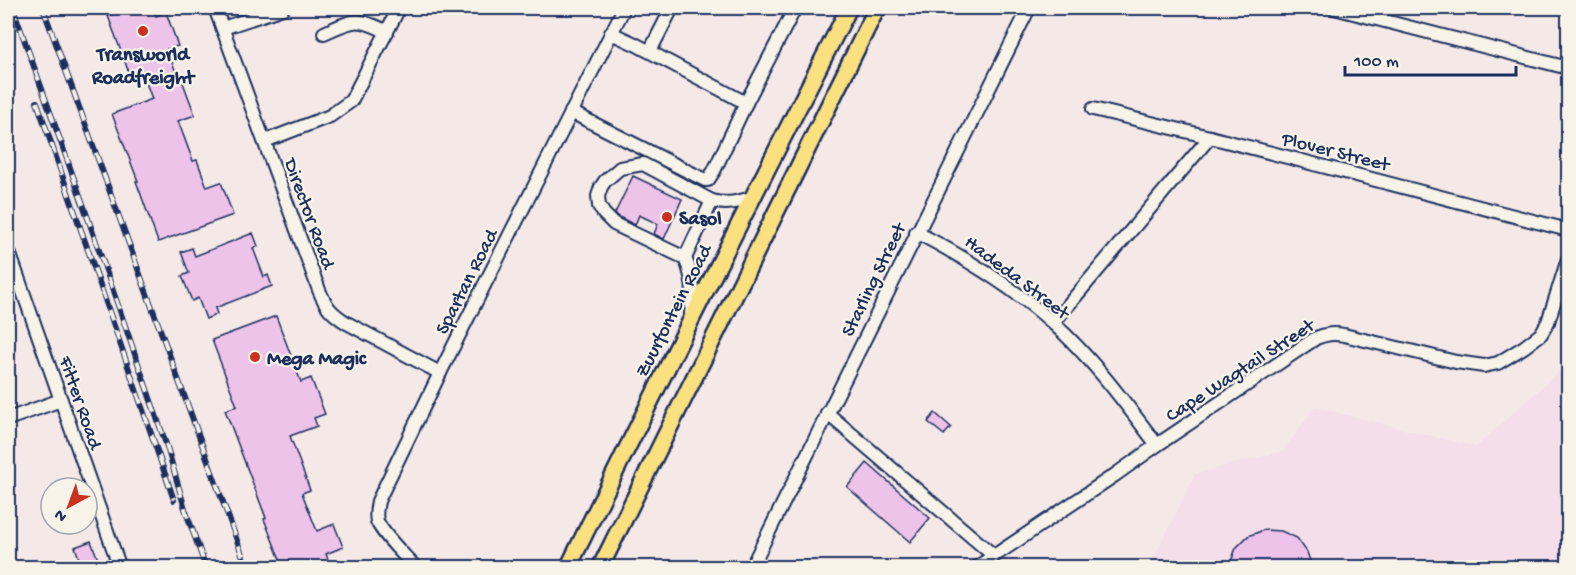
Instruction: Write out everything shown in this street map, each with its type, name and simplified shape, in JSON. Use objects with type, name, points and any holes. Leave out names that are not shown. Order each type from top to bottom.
[{"type":"main road","name":"Zuurfontein Road","points":[[568,567],[849,8]]},
{"type":"main road","points":[[600,567],[877,8]]},
{"type":"street","name":"Director Road","points":[[215,8],[325,305],[333,314],[347,323],[440,373]]},
{"type":"street","points":[[222,28],[283,8]]},
{"type":"street","points":[[265,141],[330,116],[351,101],[397,8]]},
{"type":"street","name":"Spartan Road","points":[[416,567],[383,531],[377,520],[378,501],[624,8]]},
{"type":"street","points":[[650,51],[672,8]]},
{"type":"street","points":[[571,112],[708,180],[795,8]]},
{"type":"street","name":"Starling Street","points":[[751,567],[1029,8]]},
{"type":"street","points":[[1334,8],[1569,68]]},
{"type":"street","points":[[324,33],[352,21],[372,24],[387,32]]},
{"type":"street","points":[[611,33],[650,51],[747,103]]},
{"type":"street","name":"Plover Street","points":[[1093,109],[1569,230]]},
{"type":"street","points":[[1053,323],[1210,137]]},
{"type":"street","points":[[688,329],[693,281],[685,258],[614,224],[599,206],[598,196],[601,187],[604,181],[620,168],[643,164],[712,201],[722,204],[752,198]]},
{"type":"street","points":[[685,258],[712,201]]},
{"type":"street","name":"Hadeda Street","points":[[916,232],[986,273],[1053,323],[1116,392],[1157,445]]},
{"type":"street","name":"Fitter Road","points":[[8,249],[120,567]]},
{"type":"street","name":"Cape Wagtail Street","points":[[976,567],[1316,338],[1333,333],[1456,362],[1484,366],[1498,363],[1540,334],[1548,322],[1569,259]]},
{"type":"street","points":[[8,419],[61,400]]},
{"type":"street","points":[[827,413],[993,555]]},
{"type":"shaded area","points":[[1568,363],[1568,567],[1149,568],[1195,474],[1283,451],[1315,407],[1476,447]]},
{"type":"building","points":[[131,8],[153,8],[156,16],[166,12],[178,46],[167,49],[195,115],[178,121],[193,161],[197,160],[207,187],[221,182],[233,215],[158,242],[136,181],[138,181],[112,114],[152,99],[144,77],[132,81],[108,16]]},
{"type":"building","points":[[633,176],[682,199],[664,239],[654,234],[658,224],[639,215],[635,225],[615,213]]},
{"type":"building","points":[[253,233],[258,246],[253,248],[264,277],[268,275],[272,286],[215,308],[217,314],[206,319],[198,298],[192,301],[182,276],[189,273],[181,252],[192,248],[195,256]]},
{"type":"building","points":[[276,316],[301,382],[311,378],[325,414],[314,418],[317,426],[290,436],[310,490],[302,493],[317,531],[334,524],[343,547],[326,554],[331,567],[283,567],[225,410],[237,406],[212,340]]},
{"type":"building","points":[[935,413],[951,427],[944,435],[928,422]]},
{"type":"building","points":[[867,463],[930,518],[910,542],[847,487]]},
{"type":"building","points":[[1264,530],[1281,531],[1297,538],[1307,552],[1312,567],[1229,567],[1236,548],[1248,536]]},
{"type":"building","points":[[91,541],[99,562],[82,567],[75,547]]},
{"type":"railway","points":[[13,8],[167,447],[186,512],[206,568]]},
{"type":"railway","points":[[43,8],[247,568]]},
{"type":"railway","points":[[37,102],[174,500]]},
{"type":"place","name":"Transworld Roadfreight","points":[[143,31]]},
{"type":"place","name":"Sasol","points":[[667,217]]},
{"type":"place","name":"Mega Magic","points":[[255,357]]}]
